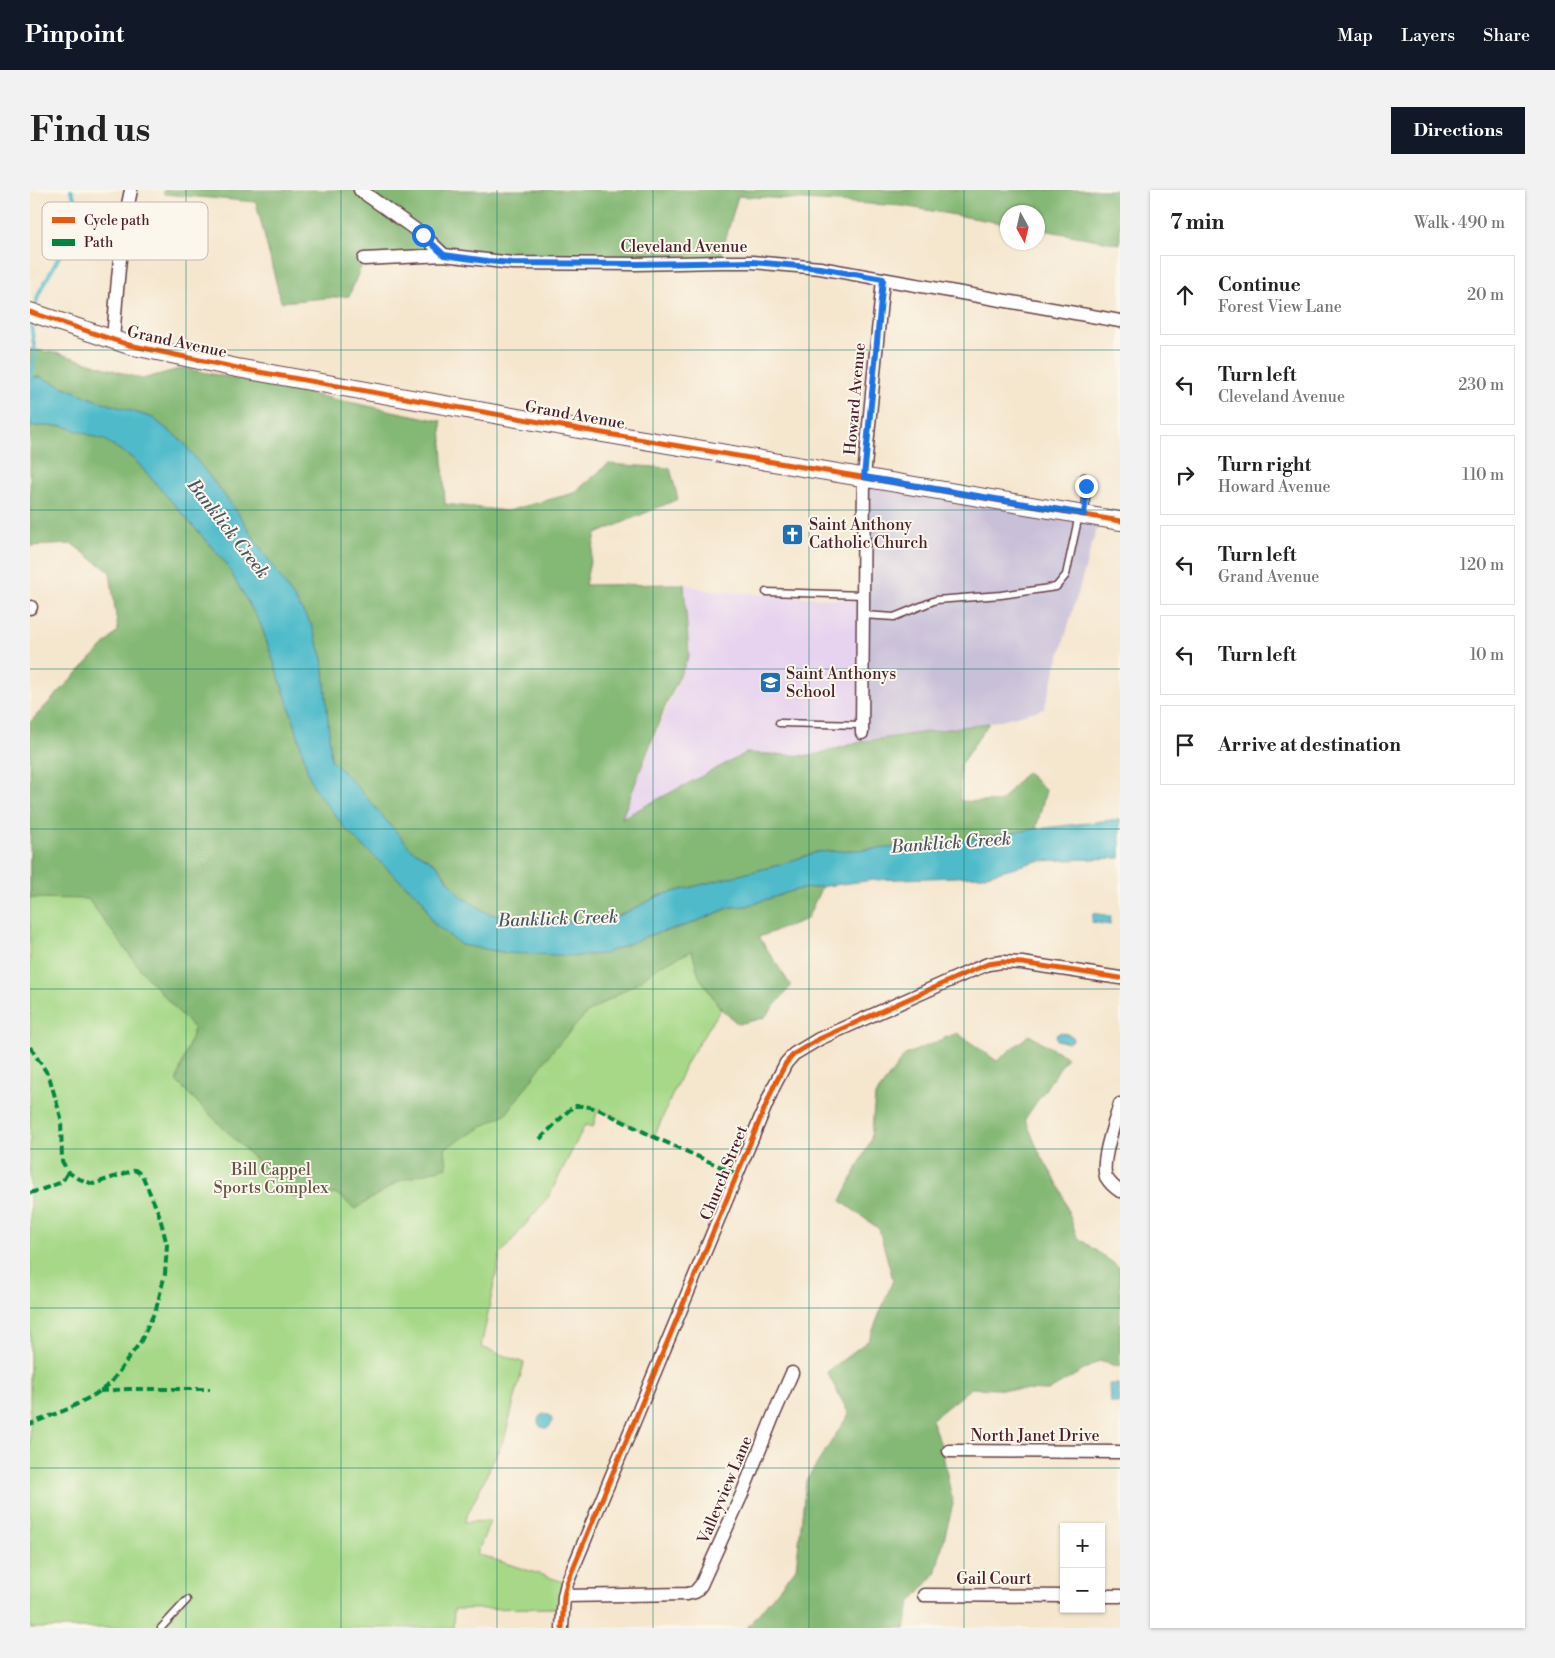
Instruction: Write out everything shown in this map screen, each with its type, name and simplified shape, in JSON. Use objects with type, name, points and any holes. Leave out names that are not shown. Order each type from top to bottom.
[{"type":"street","points":[[360,190],[423,235],[444,255]]},
{"type":"street","name":"Cleveland Avenue","points":[[364,259],[444,255],[512,263],[752,262],[820,268],[1120,321]]},
{"type":"street","points":[[113,340],[120,260]]},
{"type":"street","name":"Howard Avenue","points":[[862,729],[864,477],[883,279]]},
{"type":"street","name":"Grand Avenue","points":[[38,314],[129,345],[237,368],[579,429],[1120,521]]},
{"type":"street","name":"Church Street","points":[[562,1628],[564,1596],[567,1583],[773,1088],[786,1063],[794,1054],[820,1039],[988,964],[1002,962],[1022,963],[1120,978]]},
{"type":"street","points":[[1120,1104],[1104,1168],[1107,1178],[1120,1191]]},
{"type":"street","name":"Valleyview Lane","points":[[564,1596],[668,1595],[695,1592],[702,1585],[792,1374]]},
{"type":"street","name":"North Janet Drive","points":[[949,1451],[1120,1452]]},
{"type":"street","name":"Gail Court","points":[[924,1595],[1060,1596]]},
{"type":"street","points":[[1105,1596],[1120,1596]]},
{"type":"lane","points":[[863,615],[894,617],[936,600],[1001,595],[1056,587],[1066,575],[1082,514],[1086,497],[1084,477]]},
{"type":"lane","points":[[766,592],[864,595]]},
{"type":"lane","points":[[779,723],[862,729]]},
{"type":"lane","points":[[161,1628],[187,1600]]},
{"type":"shaded area","points":[[864,477],[1100,517],[1044,709],[989,723],[860,742],[862,733]]},
{"type":"shaded area","name":"Saint Anthonys School","points":[[684,584],[711,591],[863,601],[862,733],[860,742],[811,756],[746,753],[622,818],[689,656]]},
{"type":"green space","points":[[164,190],[1120,190],[1120,244],[1045,230],[1045,205],[1000,205],[1000,223],[903,206],[738,196],[719,262],[364,259],[349,296],[281,302],[256,202],[164,194]]},
{"type":"green space","points":[[30,349],[61,354],[142,379],[183,368],[441,421],[445,504],[507,511],[574,493],[608,464],[670,468],[678,499],[596,534],[585,585],[684,584],[689,656],[664,709],[622,818],[746,753],[811,756],[860,742],[989,723],[960,765],[960,801],[1000,802],[1026,772],[1046,790],[1036,829],[924,846],[817,852],[779,865],[661,895],[616,917],[576,922],[530,920],[489,914],[460,896],[436,864],[411,849],[353,782],[331,760],[323,659],[311,624],[235,509],[183,442],[153,418],[93,399],[40,377],[30,377]]},
{"type":"green space","points":[[30,426],[63,426],[105,440],[135,460],[225,562],[261,625],[294,721],[308,773],[395,876],[422,899],[433,923],[461,945],[509,953],[650,935],[687,925],[731,907],[747,906],[795,890],[822,886],[807,919],[759,937],[791,986],[764,1018],[738,1024],[721,1009],[699,976],[692,951],[659,966],[640,981],[587,1013],[553,1050],[507,1113],[445,1148],[447,1167],[399,1181],[355,1209],[337,1194],[293,1197],[176,1081],[194,1029],[144,974],[88,899],[30,898],[30,722],[118,631],[110,572],[72,544],[30,546]]},
{"type":"green space","name":"Bill Cappel Sports Complex","points":[[30,853],[687,925],[699,976],[721,1009],[686,1063],[654,1137],[598,1109],[593,1127],[585,1125],[549,1196],[500,1255],[481,1347],[524,1363],[505,1436],[464,1522],[490,1521],[477,1554],[567,1583],[563,1608],[454,1609],[453,1628],[30,1628]]},
{"type":"green space","points":[[957,1033],[997,1061],[1029,1035],[1067,1057],[1025,1119],[1038,1150],[1061,1190],[1077,1237],[1120,1268],[1120,1367],[1099,1361],[1048,1391],[971,1388],[931,1420],[941,1445],[953,1504],[935,1574],[910,1603],[905,1628],[747,1628],[796,1568],[806,1481],[849,1414],[827,1372],[869,1340],[893,1280],[879,1229],[841,1201],[871,1140],[875,1096],[905,1055]]},
{"type":"water","name":"Banklick Creek","points":[[30,377],[40,377],[93,399],[153,418],[183,442],[235,509],[311,624],[323,659],[331,760],[353,782],[411,849],[436,864],[460,896],[489,914],[530,920],[576,922],[616,917],[661,895],[779,865],[817,852],[924,846],[1036,829],[1120,819],[1120,858],[1037,861],[983,876],[873,880],[795,890],[747,906],[731,907],[687,925],[650,935],[604,954],[577,956],[509,953],[461,945],[433,923],[422,899],[349,833],[315,790],[308,773],[294,721],[261,625],[225,562],[135,460],[105,440],[63,426],[30,426]]},
{"type":"water","points":[[1093,913],[1111,916],[1110,925],[1092,922]]},
{"type":"water","points":[[1061,1032],[1072,1036],[1073,1040],[1068,1043],[1057,1040],[1056,1035]]},
{"type":"water","points":[[1109,1384],[1118,1384],[1119,1403],[1110,1403]]},
{"type":"water","points":[[542,1414],[548,1414],[552,1421],[548,1428],[542,1428],[538,1424],[538,1418]]},
{"type":"waterway","points":[[71,190],[75,202]]},
{"type":"waterway","points":[[35,308],[40,291],[57,260]]},
{"type":"waterway","points":[[32,317],[35,353],[32,377]]},
{"type":"marked path","points":[[30,1047],[49,1076],[61,1118],[62,1161],[68,1172],[77,1178],[93,1184],[135,1170],[142,1175],[159,1214],[167,1245],[165,1274],[156,1309],[141,1341],[110,1384],[68,1409],[30,1424]]},
{"type":"marked path","points":[[540,1139],[574,1106],[585,1106],[598,1109],[654,1137],[737,1174]]},
{"type":"marked path","points":[[30,1193],[62,1182],[68,1172]]},
{"type":"marked path","points":[[100,1391],[210,1389]]},
{"type":"cycle path","points":[[30,312],[129,345],[237,368],[579,429],[1120,521]]},
{"type":"cycle path","points":[[562,1628],[564,1596],[567,1583],[773,1088],[786,1063],[794,1054],[819,1039],[988,964],[1002,962],[1022,963],[1120,978]]},
{"type":"place","name":"Saint Anthony Catholic Church","points":[[793,534]]},
{"type":"place","name":"Saint Anthonys School","points":[[770,683]]},
{"type":"route","points":[[423,235],[444,255],[487,261],[636,264],[752,262],[820,268],[883,279],[864,477],[1084,514],[1086,486]]}]
